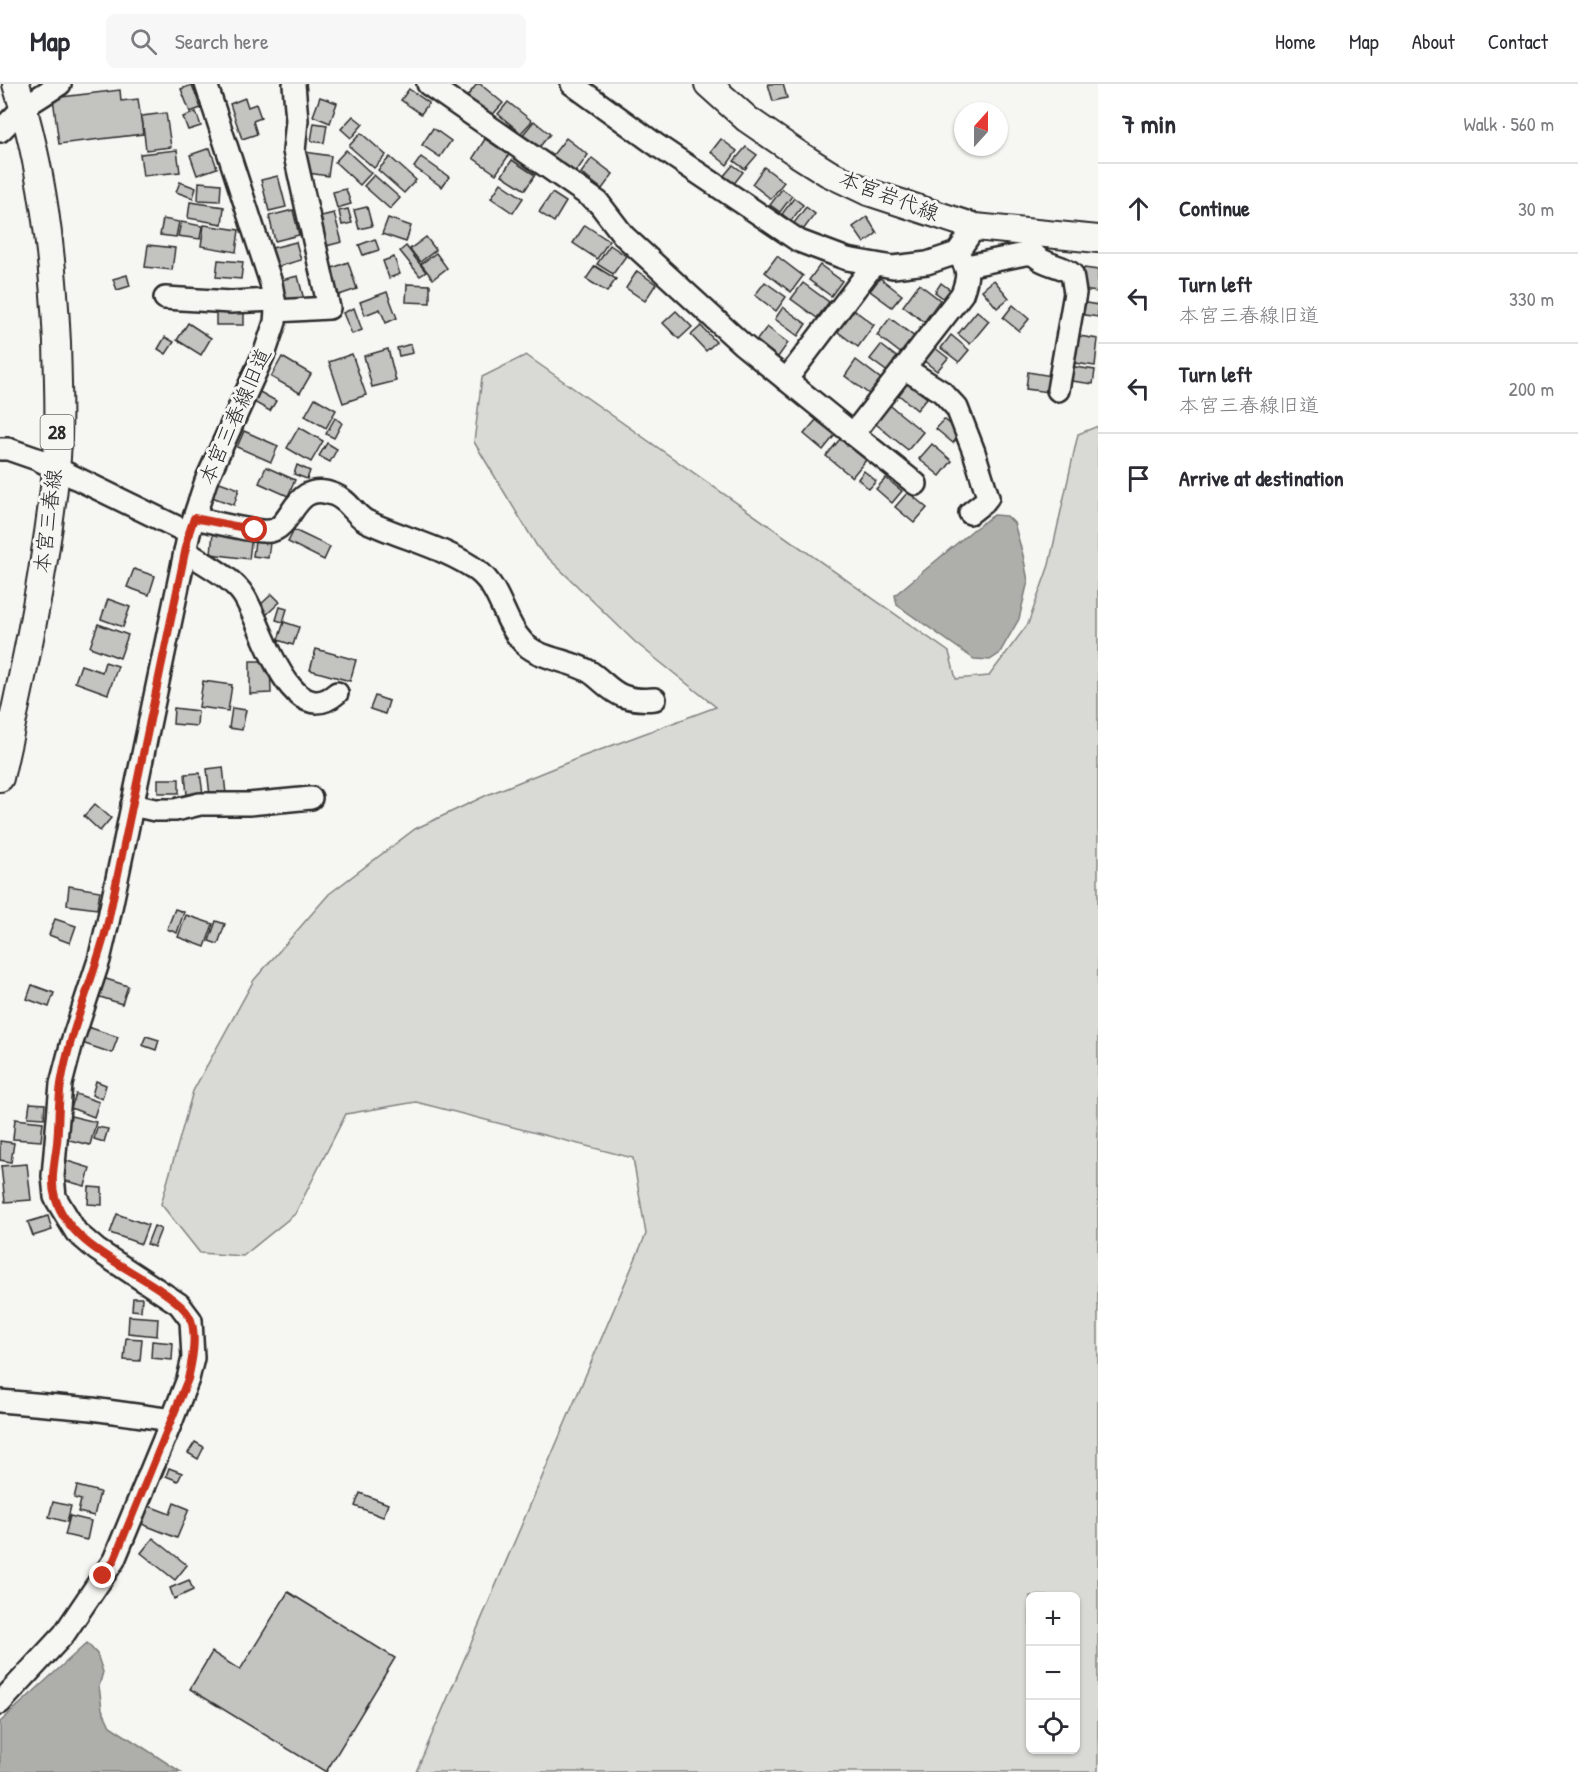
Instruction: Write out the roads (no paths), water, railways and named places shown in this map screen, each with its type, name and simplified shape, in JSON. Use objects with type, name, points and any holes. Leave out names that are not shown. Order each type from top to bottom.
[{"type":"main road","name":"本宮岩代線","points":[[708,84],[747,119],[828,173],[868,192],[975,227],[1098,239]]},
{"type":"main road","name":"本宮三春線","points":[[0,778],[34,619],[56,467],[58,384],[56,314],[47,219],[20,96]]},
{"type":"street","points":[[0,131],[20,96],[60,84]]},
{"type":"street","name":"本宮三春線旧道","points":[[0,1703],[64,1634],[114,1560],[188,1379],[192,1358],[191,1320],[179,1304],[97,1250],[76,1232],[55,1197],[53,1176],[62,1084],[75,1032],[99,960],[189,534],[206,481],[266,349],[275,322],[275,305],[265,262],[206,84]]},
{"type":"street","points":[[165,298],[328,308],[294,151],[297,120],[294,84]]},
{"type":"street","points":[[428,84],[598,202],[624,236],[742,344],[916,484]]},
{"type":"street","points":[[572,84],[799,241],[847,259],[892,267],[1034,254],[1038,259],[1066,269],[1072,274],[1075,293],[1058,390]]},
{"type":"street","points":[[853,434],[962,294],[966,283],[962,259],[975,227]]},
{"type":"street","points":[[786,380],[874,264]]},
{"type":"street","points":[[904,368],[942,392],[957,408],[974,452],[987,497],[970,513]]},
{"type":"street","points":[[0,449],[8,449],[56,467],[189,534],[221,574],[244,595],[285,679],[298,696],[312,703],[322,703],[337,693]]},
{"type":"street","points":[[189,534],[268,532],[280,525],[302,498],[313,492],[335,495],[346,502],[363,519],[458,559],[478,572],[494,589],[516,633],[528,647],[589,671],[621,696],[638,700],[655,699]]},
{"type":"street","points":[[132,805],[155,810],[175,810],[200,804],[249,804],[311,798]]},
{"type":"street","points":[[0,1401],[92,1409],[172,1420]]}]
